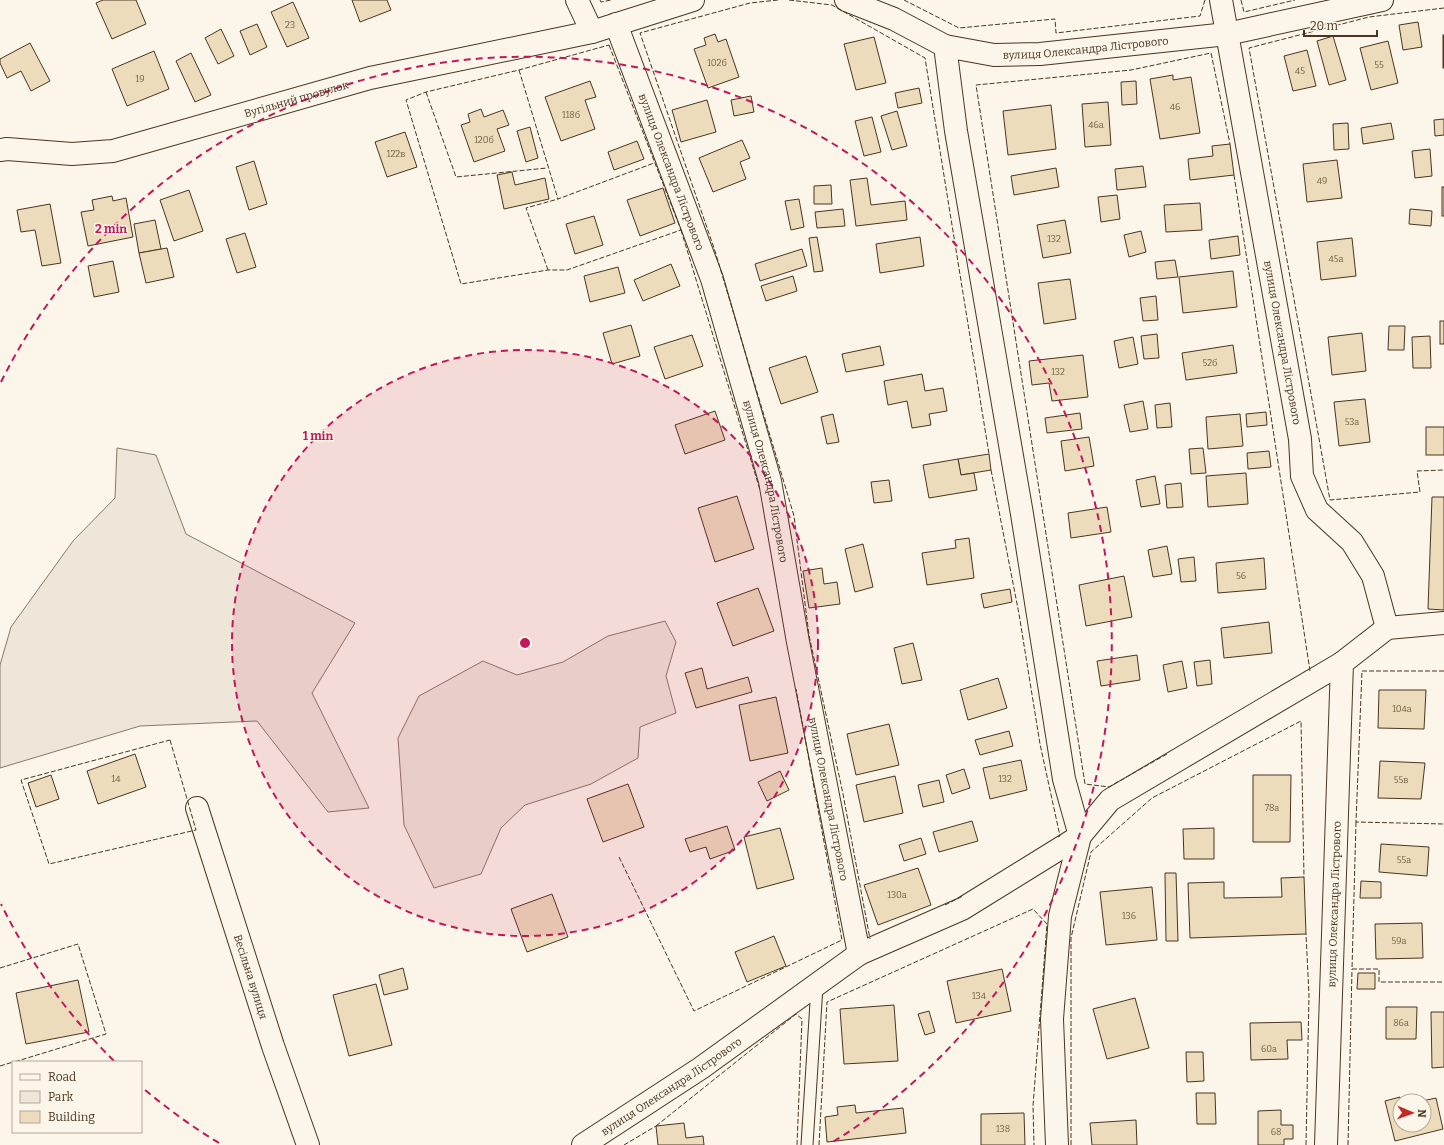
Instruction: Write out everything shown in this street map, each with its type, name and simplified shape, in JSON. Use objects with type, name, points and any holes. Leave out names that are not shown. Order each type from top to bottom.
[{"type":"street","points":[[577,0],[592,32],[693,0]]},
{"type":"street","name":"вулиця Олександра Лістрового","points":[[846,0],[894,19],[944,46],[994,55],[1040,54],[1226,34],[1377,0]]},
{"type":"street","points":[[1221,0],[1226,34]]},
{"type":"street","name":"вулиця Олександра Лістрового","points":[[616,24],[712,279],[770,481],[798,642],[860,954]]},
{"type":"street","name":"Вугільний провулок","points":[[0,150],[7,149],[72,154],[113,152],[370,78],[592,32]]},
{"type":"street","name":"вулиця Олександра Лістрового","points":[[583,1145],[701,1068],[860,954],[962,909],[1080,836],[1110,800],[1342,663],[1387,628],[1373,576],[1352,542],[1317,510],[1302,476],[1300,439],[1226,34]]},
{"type":"street","name":"вулиця Олександра Лістрового","points":[[944,46],[956,132],[1023,522],[1064,779],[1080,836],[1060,916],[1052,1019],[1057,1145]]},
{"type":"street","points":[[1387,628],[1444,623]]},
{"type":"street","name":"вулиця Олександра Лістрового","points":[[1326,1145],[1342,663]]},
{"type":"street","name":"Весільна вулиця","points":[[197,808],[273,1046],[308,1145]]},
{"type":"lane","points":[[807,1145],[817,986]]},
{"type":"green space","points":[[117,448],[156,455],[186,534],[355,623],[312,693],[369,808],[328,812],[257,721],[140,726],[0,768],[0,665],[11,627],[73,541],[115,498]]},
{"type":"green space","points":[[665,621],[676,642],[666,676],[676,713],[640,727],[638,758],[591,784],[525,805],[501,828],[481,874],[434,888],[404,825],[398,738],[419,696],[483,661],[517,675],[563,662],[608,636]]},
{"type":"building","points":[[103,0],[136,0],[146,24],[112,39],[96,3]]},
{"type":"building","points":[[352,0],[387,0],[391,10],[360,22]]},
{"type":"building","points":[[293,2],[309,38],[287,47],[271,12]]},
{"type":"building","points":[[1418,22],[1422,47],[1403,50],[1399,25]]},
{"type":"building","points":[[257,24],[267,47],[250,55],[240,31]]},
{"type":"building","points":[[221,29],[234,56],[218,64],[205,38]]},
{"type":"building","points":[[715,34],[718,42],[726,39],[739,77],[708,88],[694,49],[706,45],[704,38]]},
{"type":"building","points":[[1444,35],[1444,68],[1443,68]]},
{"type":"building","points":[[1333,36],[1346,80],[1329,85],[1317,41]]},
{"type":"building","points":[[874,37],[886,83],[856,90],[844,44]]},
{"type":"building","points":[[1388,41],[1398,83],[1371,90],[1360,48]]},
{"type":"building","points":[[30,43],[50,81],[31,91],[21,71],[7,78],[0,63],[0,59]]},
{"type":"building","points":[[1307,50],[1316,86],[1293,91],[1284,56]]},
{"type":"building","points":[[154,51],[169,89],[127,106],[112,69]]},
{"type":"building","points":[[191,53],[211,95],[195,102],[176,61]]},
{"type":"building","points":[[1173,75],[1173,80],[1191,77],[1200,133],[1160,139],[1150,79]]},
{"type":"building","points":[[590,81],[596,97],[585,100],[595,129],[561,141],[545,97]]},
{"type":"building","points":[[1136,81],[1137,104],[1122,105],[1121,82]]},
{"type":"building","points":[[919,88],[922,103],[898,108],[895,93]]},
{"type":"building","points":[[751,96],[754,112],[734,116],[731,100]]},
{"type":"building","points":[[707,100],[716,132],[681,142],[672,110]]},
{"type":"building","points":[[1108,102],[1111,145],[1085,147],[1082,104]]},
{"type":"building","points":[[1051,105],[1056,149],[1008,155],[1003,111]]},
{"type":"building","points":[[481,109],[484,117],[503,110],[509,125],[497,129],[505,151],[474,162],[461,125],[470,122],[468,114]]},
{"type":"building","points":[[897,111],[907,146],[892,150],[881,116]]},
{"type":"building","points":[[872,117],[881,152],[864,156],[855,121]]},
{"type":"building","points":[[1444,119],[1444,135],[1435,136],[1434,120]]},
{"type":"building","points":[[1348,123],[1349,149],[1334,150],[1333,124]]},
{"type":"building","points":[[1391,123],[1394,139],[1363,144],[1361,128]]},
{"type":"building","points":[[530,127],[538,158],[526,162],[517,131]]},
{"type":"building","points":[[405,132],[417,167],[387,177],[375,142]]},
{"type":"building","points":[[742,140],[750,158],[740,162],[746,179],[713,192],[699,158]]},
{"type":"building","points":[[637,141],[644,159],[614,170],[608,152]]},
{"type":"building","points":[[1230,144],[1234,175],[1190,180],[1188,159],[1213,156],[1212,146]]},
{"type":"building","points":[[1430,149],[1432,176],[1415,178],[1412,151]]},
{"type":"building","points":[[1337,160],[1342,198],[1307,202],[1303,164]]},
{"type":"building","points":[[254,161],[267,204],[249,210],[236,167]]},
{"type":"building","points":[[1143,166],[1146,187],[1117,190],[1115,169]]},
{"type":"building","points":[[1056,168],[1059,187],[1014,195],[1011,176]]},
{"type":"building","points":[[512,172],[515,185],[545,178],[549,199],[504,209],[497,175]]},
{"type":"building","points":[[867,178],[871,205],[905,201],[907,220],[856,226],[850,180]]},
{"type":"building","points":[[831,185],[832,204],[814,204],[814,186]]},
{"type":"building","points":[[1442,187],[1444,187],[1444,216],[1442,216]]},
{"type":"building","points":[[663,188],[675,223],[640,236],[627,200]]},
{"type":"building","points":[[189,190],[203,231],[174,241],[160,200]]},
{"type":"building","points":[[1117,195],[1120,219],[1101,222],[1098,197]]},
{"type":"building","points":[[112,196],[113,201],[126,198],[133,237],[88,246],[81,212],[94,210],[92,200]]},
{"type":"building","points":[[799,199],[804,227],[791,230],[785,201]]},
{"type":"building","points":[[1200,203],[1202,230],[1166,232],[1164,205]]},
{"type":"building","points":[[50,204],[61,263],[42,266],[35,230],[21,232],[17,210]]},
{"type":"building","points":[[843,209],[845,226],[817,228],[815,212]]},
{"type":"building","points":[[1410,209],[1432,211],[1431,226],[1409,224]]},
{"type":"building","points":[[594,216],[603,245],[575,254],[566,224]]},
{"type":"building","points":[[155,220],[161,249],[139,253],[134,224]]},
{"type":"building","points":[[1065,220],[1071,253],[1043,258],[1037,225]]},
{"type":"building","points":[[1141,231],[1146,252],[1129,257],[1124,235]]},
{"type":"building","points":[[245,233],[256,267],[237,273],[226,239]]},
{"type":"building","points":[[1238,236],[1240,255],[1211,259],[1209,240]]},
{"type":"building","points":[[817,237],[823,271],[814,272],[809,238]]},
{"type":"building","points":[[920,237],[924,266],[880,273],[876,244]]},
{"type":"building","points":[[1352,238],[1356,276],[1321,280],[1317,242]]},
{"type":"building","points":[[167,248],[174,277],[146,283],[139,253]]},
{"type":"building","points":[[802,249],[807,266],[760,281],[755,264]]},
{"type":"building","points":[[1175,260],[1178,277],[1157,279],[1155,262]]},
{"type":"building","points":[[113,261],[119,292],[94,297],[88,266]]},
{"type":"building","points":[[671,264],[680,286],[643,301],[634,280]]},
{"type":"building","points":[[618,267],[625,293],[590,302],[584,276]]},
{"type":"building","points":[[1233,271],[1237,307],[1183,313],[1179,277]]},
{"type":"building","points":[[793,276],[797,291],[766,301],[761,286]]},
{"type":"building","points":[[1070,279],[1076,319],[1044,324],[1038,283]]},
{"type":"building","points":[[1156,296],[1158,320],[1143,321],[1140,298]]},
{"type":"building","points":[[1440,321],[1444,321],[1444,344],[1440,344]]},
{"type":"building","points":[[631,325],[640,356],[612,364],[603,333]]},
{"type":"building","points":[[1389,326],[1405,326],[1404,350],[1388,350]]},
{"type":"building","points":[[1362,333],[1366,371],[1332,375],[1328,337]]},
{"type":"building","points":[[1157,334],[1159,358],[1144,359],[1141,336]]},
{"type":"building","points":[[692,335],[703,366],[665,379],[654,347]]},
{"type":"building","points":[[1430,336],[1431,368],[1413,368],[1412,337]]},
{"type":"building","points":[[1133,337],[1138,364],[1119,368],[1114,341]]},
{"type":"building","points":[[1233,345],[1237,373],[1186,380],[1182,353]]},
{"type":"building","points":[[880,346],[884,365],[846,372],[842,354]]},
{"type":"building","points":[[1083,355],[1088,397],[1052,401],[1049,383],[1032,385],[1029,361]]},
{"type":"building","points":[[806,356],[818,392],[781,404],[769,368]]},
{"type":"building","points":[[922,374],[925,391],[943,388],[947,411],[929,414],[931,425],[912,428],[907,401],[888,405],[884,381]]},
{"type":"building","points":[[1365,399],[1370,442],[1339,446],[1334,402]]},
{"type":"building","points":[[1143,401],[1148,429],[1130,432],[1124,405]]},
{"type":"building","points":[[1170,403],[1172,427],[1157,428],[1155,405]]},
{"type":"building","points":[[715,411],[725,440],[685,454],[675,425]]},
{"type":"building","points":[[1266,412],[1267,425],[1247,427],[1246,414]]},
{"type":"building","points":[[1080,413],[1082,429],[1047,433],[1045,418]]},
{"type":"building","points":[[833,414],[839,442],[827,444],[821,417]]},
{"type":"building","points":[[1240,414],[1243,446],[1208,449],[1206,417]]},
{"type":"building","points":[[1426,427],[1444,427],[1444,455],[1426,455]]},
{"type":"building","points":[[1089,437],[1094,466],[1065,471],[1061,441]]},
{"type":"building","points":[[1203,448],[1206,473],[1191,474],[1189,449]]},
{"type":"building","points":[[1269,451],[1271,467],[1248,469],[1247,453]]},
{"type":"building","points":[[989,454],[991,470],[961,475],[958,459]]},
{"type":"building","points":[[958,459],[961,475],[974,473],[977,490],[929,498],[923,465]]},
{"type":"building","points":[[1246,473],[1248,504],[1208,507],[1206,476]]},
{"type":"building","points":[[1155,476],[1160,504],[1141,507],[1136,480]]},
{"type":"building","points":[[889,480],[892,501],[874,503],[871,482]]},
{"type":"building","points":[[1181,483],[1183,507],[1167,508],[1165,485]]},
{"type":"building","points":[[737,496],[754,549],[715,562],[698,508]]},
{"type":"building","points":[[1432,497],[1444,497],[1444,610],[1428,609]]},
{"type":"building","points":[[1107,507],[1111,532],[1071,538],[1068,513]]},
{"type":"building","points":[[969,538],[974,578],[927,585],[922,553],[956,548],[955,540]]},
{"type":"building","points":[[863,544],[873,587],[855,592],[845,549]]},
{"type":"building","points":[[1167,546],[1172,574],[1153,577],[1148,550]]},
{"type":"building","points":[[1194,557],[1196,581],[1181,582],[1178,559]]},
{"type":"building","points":[[1264,558],[1266,589],[1218,593],[1216,563]]},
{"type":"building","points":[[822,568],[824,584],[837,582],[840,604],[809,608],[803,571]]},
{"type":"building","points":[[1124,576],[1132,617],[1086,626],[1079,585]]},
{"type":"building","points":[[758,588],[774,631],[733,646],[717,603]]},
{"type":"building","points":[[1010,589],[1012,602],[984,608],[981,594]]},
{"type":"building","points":[[1269,622],[1272,653],[1224,658],[1221,628]]},
{"type":"building","points":[[913,643],[922,680],[902,684],[894,648]]},
{"type":"building","points":[[1137,655],[1140,680],[1101,686],[1097,661]]},
{"type":"building","points":[[1210,660],[1212,684],[1197,686],[1194,662]]},
{"type":"building","points":[[1182,661],[1187,688],[1168,692],[1163,665]]},
{"type":"building","points":[[702,668],[707,689],[748,677],[752,692],[696,708],[685,673]]},
{"type":"building","points":[[998,678],[1007,708],[968,720],[960,690]]},
{"type":"building","points":[[1379,690],[1426,690],[1424,729],[1378,728]]},
{"type":"building","points":[[776,697],[788,753],[750,761],[739,705]]},
{"type":"building","points":[[889,724],[899,765],[856,775],[847,734]]},
{"type":"building","points":[[1009,731],[1013,746],[980,755],[975,740]]},
{"type":"building","points":[[135,754],[146,787],[98,804],[87,771]]},
{"type":"building","points":[[1021,760],[1027,790],[990,799],[983,768]]},
{"type":"building","points":[[1380,761],[1425,763],[1421,799],[1378,798]]},
{"type":"building","points":[[964,769],[970,788],[952,794],[946,775]]},
{"type":"building","points":[[780,771],[789,790],[767,801],[758,782]]},
{"type":"building","points":[[51,775],[59,799],[36,807],[28,783]]},
{"type":"building","points":[[1253,775],[1291,775],[1290,842],[1253,842]]},
{"type":"building","points":[[895,776],[903,813],[864,822],[856,785]]},
{"type":"building","points":[[939,780],[944,802],[923,807],[918,785]]},
{"type":"building","points":[[628,784],[644,827],[603,842],[587,799]]},
{"type":"building","points":[[972,821],[978,841],[939,852],[933,832]]},
{"type":"building","points":[[727,826],[735,850],[710,859],[706,847],[690,852],[685,839]]},
{"type":"building","points":[[780,828],[794,879],[757,889],[744,837]]},
{"type":"building","points":[[1214,828],[1214,859],[1184,859],[1183,829]]},
{"type":"building","points":[[921,838],[926,854],[904,861],[899,845]]},
{"type":"building","points":[[1381,844],[1429,847],[1427,876],[1379,872]]},
{"type":"building","points":[[918,868],[931,905],[878,925],[864,885]]},
{"type":"building","points":[[1165,873],[1176,873],[1178,941],[1166,941]]},
{"type":"building","points":[[1304,877],[1306,934],[1190,938],[1188,883],[1224,882],[1224,898],[1282,897],[1281,878]]},
{"type":"building","points":[[1361,881],[1381,882],[1381,898],[1360,898]]},
{"type":"building","points":[[1152,887],[1157,940],[1106,945],[1100,892]]},
{"type":"building","points":[[552,894],[568,937],[527,952],[511,909]]},
{"type":"building","points":[[1422,923],[1423,958],[1376,959],[1375,924]]},
{"type":"building","points":[[774,936],[786,966],[747,982],[735,952]]},
{"type":"building","points":[[403,968],[408,989],[384,995],[379,975]]},
{"type":"building","points":[[1002,969],[1011,1011],[956,1023],[947,981]]},
{"type":"building","points":[[1358,973],[1375,973],[1375,989],[1357,989]]},
{"type":"building","points":[[78,980],[89,1032],[26,1044],[16,993]]},
{"type":"building","points":[[376,984],[392,1045],[349,1056],[333,995]]},
{"type":"building","points":[[1135,998],[1149,1048],[1107,1059],[1093,1009]]},
{"type":"building","points":[[894,1005],[898,1061],[844,1064],[840,1009]]},
{"type":"building","points":[[1386,1007],[1417,1007],[1416,1039],[1386,1039]]},
{"type":"building","points":[[929,1011],[935,1032],[925,1035],[918,1014]]},
{"type":"building","points":[[1431,1012],[1444,1012],[1444,1067],[1432,1068]]},
{"type":"building","points":[[1301,1022],[1302,1040],[1287,1040],[1288,1059],[1251,1060],[1250,1023]]},
{"type":"building","points":[[1186,1052],[1203,1052],[1204,1081],[1187,1082]]},
{"type":"building","points":[[1196,1093],[1215,1093],[1216,1124],[1197,1124]]},
{"type":"building","points":[[1436,1098],[1443,1129],[1432,1132],[1432,1099]]},
{"type":"building","points":[[1392,1099],[1392,1129],[1385,1101]]},
{"type":"building","points":[[855,1105],[856,1113],[903,1108],[906,1133],[827,1142],[825,1117],[838,1115],[837,1107]]},
{"type":"building","points":[[1281,1110],[1281,1125],[1293,1125],[1293,1139],[1284,1139],[1284,1145],[1258,1145],[1258,1111]]},
{"type":"building","points":[[1024,1113],[1025,1145],[981,1145],[981,1114]]},
{"type":"building","points":[[1136,1120],[1137,1145],[1092,1145],[1090,1123]]},
{"type":"building","points":[[684,1123],[686,1138],[703,1136],[704,1145],[658,1145],[656,1126]]},
{"type":"building","points":[[1393,1133],[1427,1133],[1395,1141]]},
{"type":"fence","points":[[600,0],[601,2],[611,0]]},
{"type":"fence","points":[[778,0],[750,3],[640,33],[715,251],[794,516],[809,635],[843,794],[870,939]]},
{"type":"fence","points":[[789,0],[832,5],[925,58],[989,454]]},
{"type":"fence","points":[[904,0],[959,28],[1055,19],[1056,33],[1200,16],[1205,0]]},
{"type":"fence","points":[[1241,0],[1244,12],[1295,0]]},
{"type":"fence","points":[[1444,8],[1369,17],[1249,48],[1330,500],[1420,492],[1417,471],[1444,470]]},
{"type":"fence","points":[[609,45],[681,230],[567,270],[548,270],[461,284],[406,100],[426,92],[519,70],[609,45]]},
{"type":"fence","points":[[1167,754],[1109,787],[1085,784],[976,85],[1131,70],[1211,53],[1230,144]]},
{"type":"fence","points":[[519,70],[558,199],[654,163]]},
{"type":"fence","points":[[426,92],[456,177],[547,168]]},
{"type":"fence","points":[[1234,175],[1310,671]]},
{"type":"fence","points":[[548,270],[526,208],[558,199]]},
{"type":"fence","points":[[681,230],[760,490]]},
{"type":"fence","points":[[991,470],[1019,614],[1040,744],[1060,836],[1058,837]]},
{"type":"fence","points":[[1444,671],[1362,671],[1356,822],[1444,824]]},
{"type":"fence","points":[[619,857],[694,1011],[842,940],[796,689]]},
{"type":"fence","points":[[1071,1145],[1071,938],[1091,852],[1152,798],[1301,721],[1304,877]]},
{"type":"fence","points":[[170,740],[196,830],[49,864],[21,780],[170,740]]},
{"type":"fence","points":[[1356,822],[1352,969],[1379,969],[1379,982],[1444,982]]},
{"type":"fence","points":[[945,905],[963,896]]},
{"type":"fence","points":[[819,1145],[827,1002],[1033,909],[1047,924],[1033,1106],[1034,1145]]},
{"type":"fence","points":[[1306,934],[1309,995],[1306,1145]]},
{"type":"fence","points":[[0,968],[78,944],[106,1034],[17,1061]]},
{"type":"fence","points":[[1348,1145],[1352,969]]},
{"type":"fence","points":[[656,1126],[796,1014],[802,1019],[797,1145]]},
{"type":"fence","points":[[0,1066],[12,1062]]},
{"type":"fence","points":[[624,1145],[656,1126]]}]
